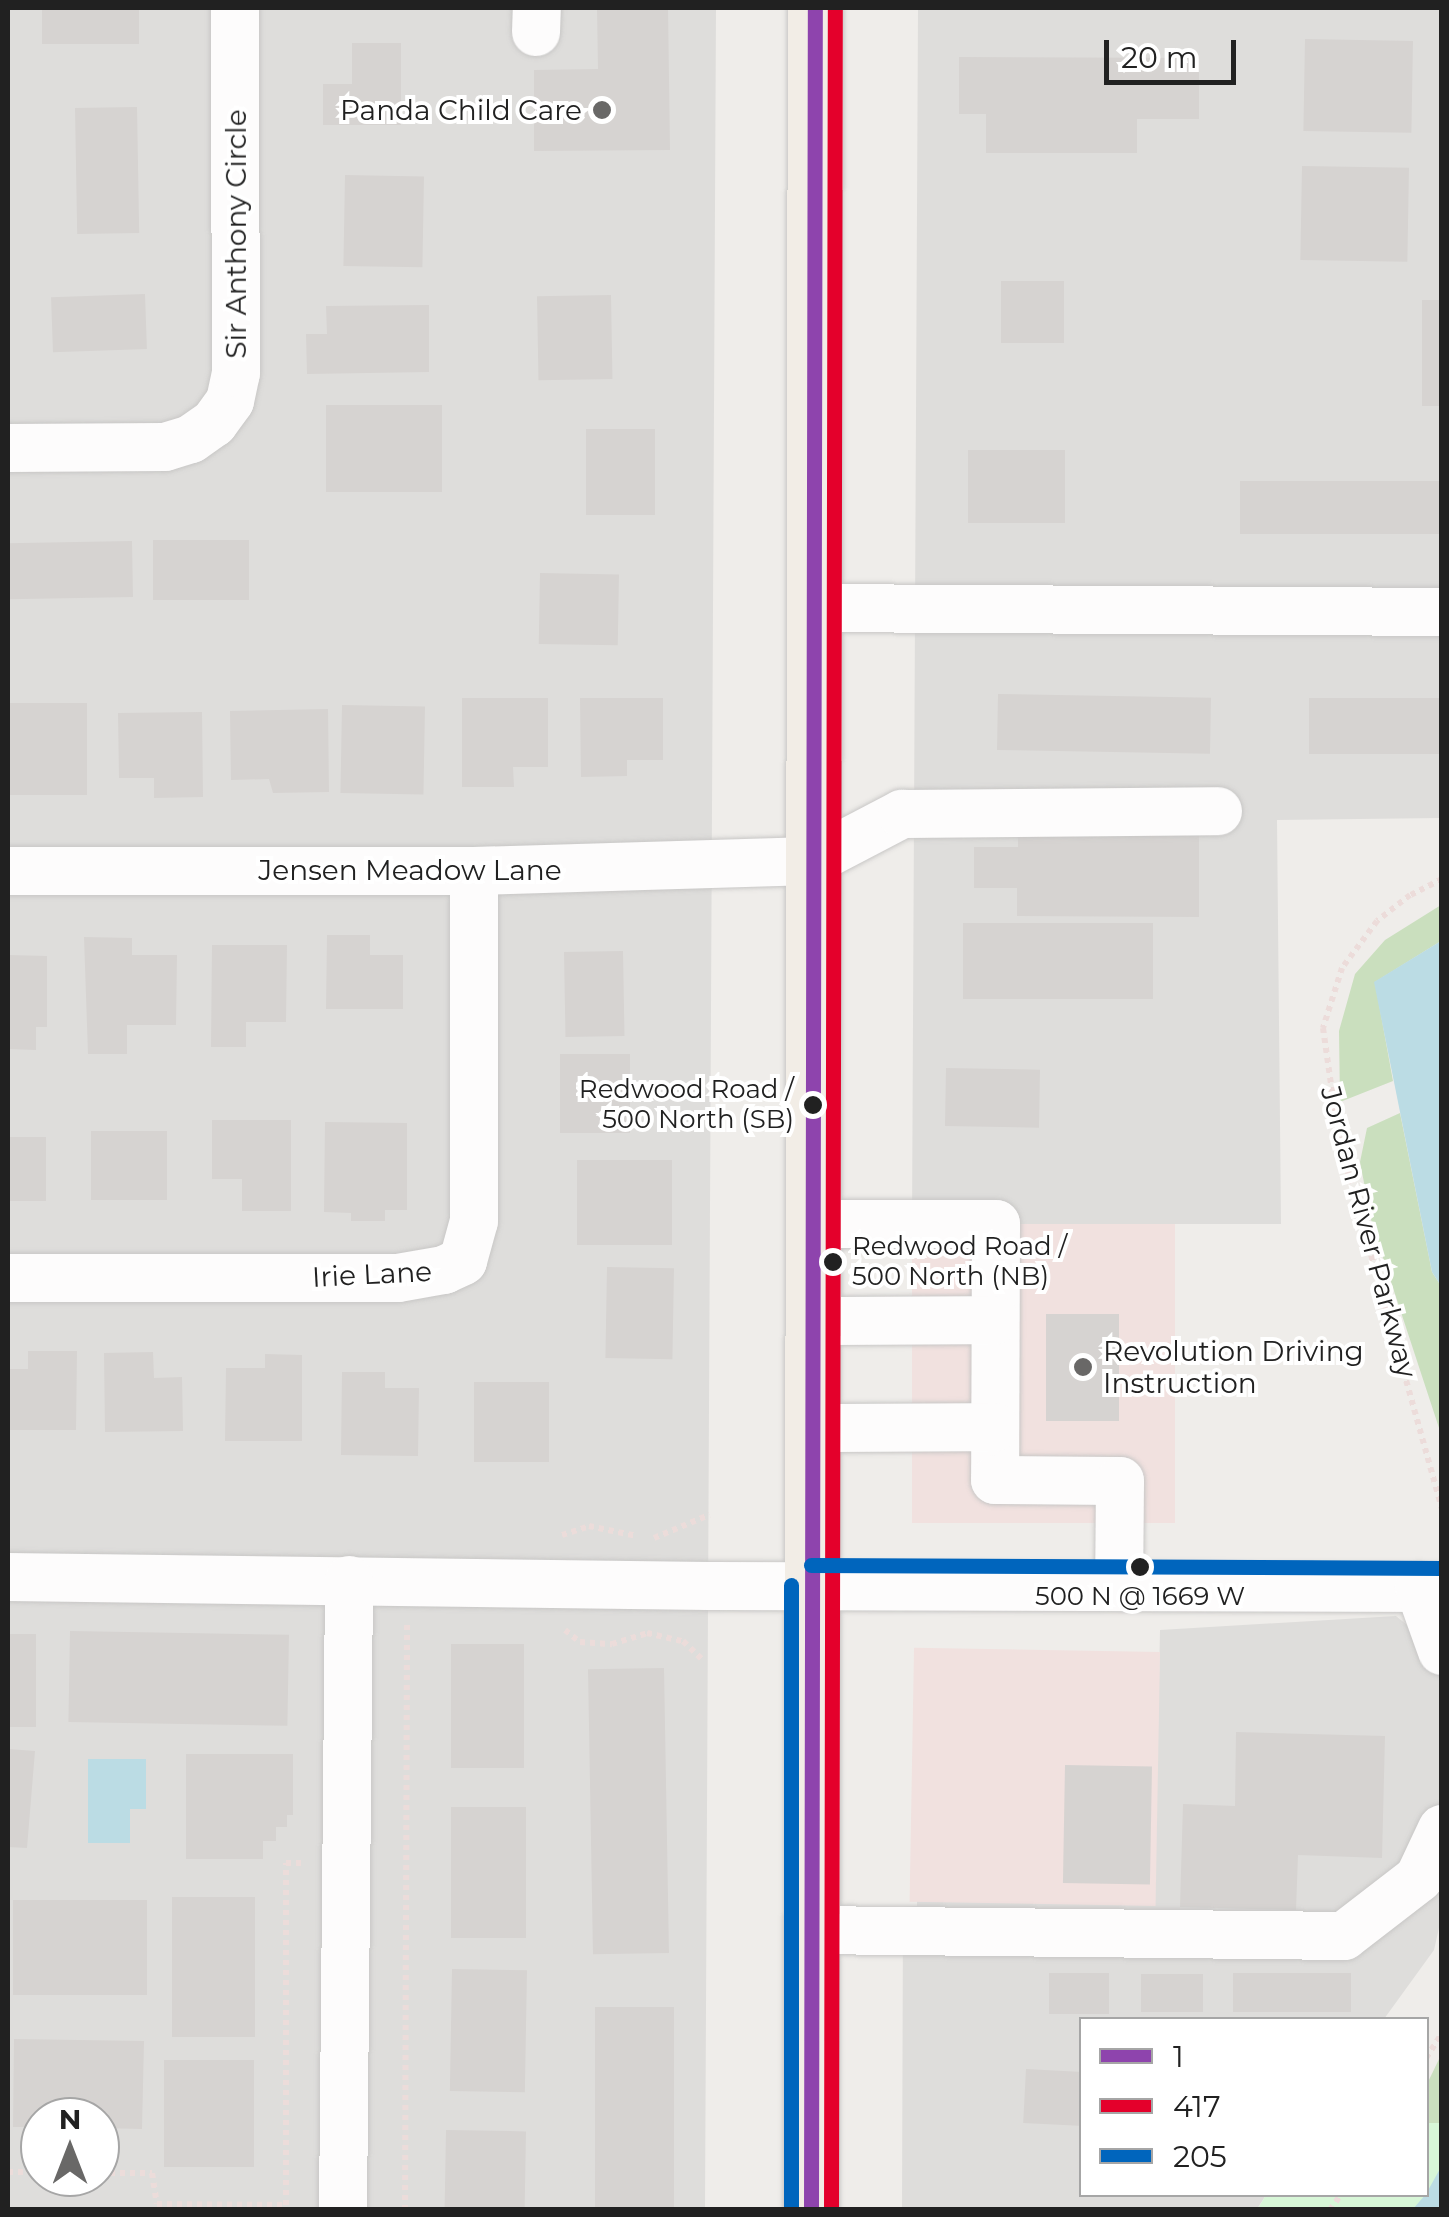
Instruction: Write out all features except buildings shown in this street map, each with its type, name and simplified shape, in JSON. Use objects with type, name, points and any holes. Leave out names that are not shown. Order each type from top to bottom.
[{"type":"main road","points":[[810,2210],[815,8]]},
{"type":"street","name":"Sir Anthony Circle","points":[[8,448],[165,447],[192,438],[214,423],[230,401],[236,373],[236,8]]},
{"type":"street","points":[[813,608],[1442,612]]},
{"type":"street","points":[[812,861],[902,814],[1218,811]]},
{"type":"street","name":"Jensen Meadow Lane","points":[[8,871],[474,871],[812,861]]},
{"type":"street","name":"Irie Lane","points":[[8,1278],[398,1278],[444,1270],[463,1261],[470,1243],[474,1200],[474,871]]},
{"type":"street","points":[[812,1224],[996,1224],[995,1480],[1120,1481],[1119,1588]]},
{"type":"street","points":[[811,1321],[995,1320]]},
{"type":"street","points":[[811,1428],[995,1427]]},
{"type":"street","points":[[8,1577],[1430,1588],[1442,1651]]},
{"type":"street","points":[[343,2210],[349,1580]]},
{"type":"street","points":[[810,1930],[1344,1936],[1419,1878],[1442,1829]]},
{"type":"path","name":"Jordan River Parkway","points":[[1442,879],[1410,894],[1377,921],[1342,968],[1323,1028],[1339,1140],[1442,1510]]},
{"type":"path","points":[[405,2210],[407,1619],[425,1619]]},
{"type":"path","points":[[551,1619],[580,1642],[612,1644],[647,1632],[683,1640],[704,1660]]},
{"type":"path","points":[[120,2172],[152,2173],[157,2204],[286,2205],[286,1863],[316,1864]]},
{"type":"shaded area","points":[[8,8],[716,8],[705,2209],[8,2210]]},
{"type":"shaded area","points":[[918,8],[1441,8],[1441,818],[1277,820],[1281,1224],[912,1224]]},
{"type":"shaded area","points":[[912,1224],[1175,1224],[1175,1523],[912,1523]]},
{"type":"shaded area","points":[[1396,1616],[1412,1629],[1441,1629],[1441,1919],[1434,1950],[1385,2017],[1079,2017],[1079,2197],[1265,2197],[1257,2209],[902,2210],[903,1907],[917,1906],[917,1713],[1156,1832],[1160,1630]]},
{"type":"shaded area","points":[[914,1648],[1160,1652],[1156,1906],[910,1902]]},
{"type":"green space","points":[[1441,905],[1441,941],[1375,982],[1393,1081],[1340,1102],[1339,1031],[1355,974],[1385,940]]},
{"type":"green space","points":[[1400,1113],[1432,1272],[1441,1286],[1441,1434],[1372,1224],[1360,1162],[1367,1128]]},
{"type":"green space","points":[[1441,2055],[1441,2167],[1429,2186],[1429,2080]]},
{"type":"green space","points":[[1429,2123],[1441,2123],[1441,2209],[1257,2210],[1265,2197],[1429,2197]]},
{"type":"water","points":[[1441,941],[1441,1286],[1432,1272],[1374,982]]},
{"type":"water","points":[[88,1759],[146,1759],[146,1809],[130,1809],[130,1843],[88,1843]]},
{"type":"water","points":[[1441,2167],[1441,2209],[1413,2209],[1423,2197],[1429,2197],[1429,2189]]},
{"type":"transit line","name":"1","points":[[811,2210],[815,8]]},
{"type":"transit line","name":"417","points":[[831,2210],[835,8]]},
{"type":"transit line","name":"205","points":[[811,1565],[1442,1568]]},
{"type":"transit line","name":"205","points":[[791,1585],[791,2210]]},
{"type":"place","name":"Panda Child Care","points":[[602,110]]},
{"type":"place","name":"Redwood Road / 500 North (SB)","points":[[813,1105]]},
{"type":"place","name":"Redwood Road / 500 North (NB)","points":[[833,1262]]},
{"type":"place","name":"Revolution Driving Instruction","points":[[1083,1367]]},
{"type":"place","name":"500 N @ 1669 W","points":[[1140,1567]]}]
